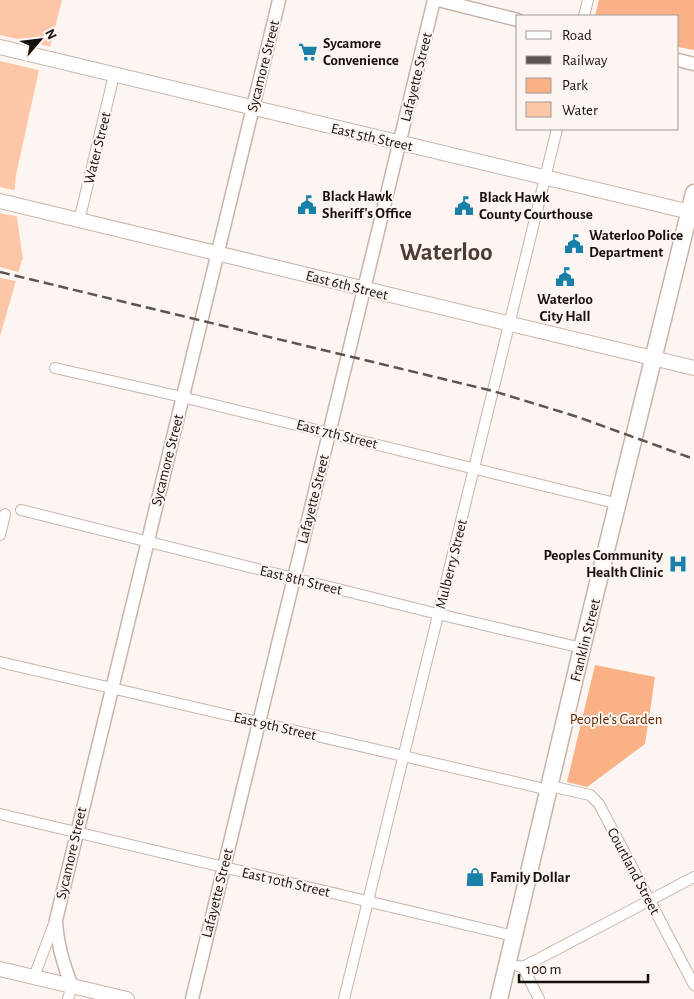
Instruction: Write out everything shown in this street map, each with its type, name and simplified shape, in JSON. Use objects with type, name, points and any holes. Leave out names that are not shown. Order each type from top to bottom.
[{"type":"main road","name":"East 5th Street","points":[[0,47],[692,213]]},
{"type":"main road","name":"Franklin Street","points":[[499,999],[515,966],[514,936],[582,648],[692,213],[694,193]]},
{"type":"main road","name":"East 6th Street","points":[[0,201],[694,368]]},
{"type":"main road","points":[[0,969],[34,977],[70,992],[127,999]]},
{"type":"street","name":"Sycamore Street","points":[[34,977],[56,920],[279,0]]},
{"type":"street","name":"Lafayette Street","points":[[192,999],[434,0]]},
{"type":"street","points":[[438,0],[516,20]]},
{"type":"street","points":[[584,15],[588,0]]},
{"type":"street","points":[[679,60],[694,64]]},
{"type":"street","name":"Water Street","points":[[79,221],[114,75]]},
{"type":"street","name":"Mulberry Street","points":[[344,999],[557,130]]},
{"type":"street","name":"East 7th Street","points":[[55,368],[182,396],[619,504]]},
{"type":"street","name":"East 8th Street","points":[[21,510],[582,648]]},
{"type":"street","points":[[0,535],[6,514]]},
{"type":"street","name":"East 9th Street","points":[[0,662],[550,788]]},
{"type":"street","name":"Courtland Street","points":[[550,788],[590,795],[595,798],[694,986]]},
{"type":"street","name":"East 10th Street","points":[[0,814],[514,936]]},
{"type":"street","points":[[539,999],[515,966],[694,877]]},
{"type":"street","name":"Sycamore Street","points":[[56,920],[57,940],[70,992]]},
{"type":"green space","points":[[599,0],[694,0],[694,50],[679,47],[679,15],[595,15]]},
{"type":"green space","name":"People's Garden","points":[[595,665],[655,677],[645,744],[587,787],[567,782]]},
{"type":"water","points":[[0,0],[62,0],[50,47],[39,70],[16,175],[14,196],[23,260],[0,336]]},
{"type":"pier","points":[[0,35],[52,47],[42,71],[0,61]]},
{"type":"pier","points":[[0,187],[17,191],[19,217],[0,213]]},
{"type":"pier","points":[[0,267],[18,272],[16,281],[0,278]]},
{"type":"railway","points":[[0,272],[493,391],[578,417],[694,459]]},
{"type":"place","name":"Sycamore Convenience","points":[[308,52]]},
{"type":"place","name":"Black Hawk Sheriff's Office","points":[[307,205]]},
{"type":"place","name":"Black Hawk County Courthouse","points":[[464,206]]},
{"type":"place","name":"Waterloo Police Department","points":[[574,244]]},
{"type":"place","name":"Waterloo City Hall","points":[[565,277]]},
{"type":"place","name":"Peoples Community Health Clinic","points":[[678,564]]},
{"type":"place","name":"Family Dollar","points":[[475,877]]},
{"type":"district","name":"Waterloo","points":[[446,251]]}]
